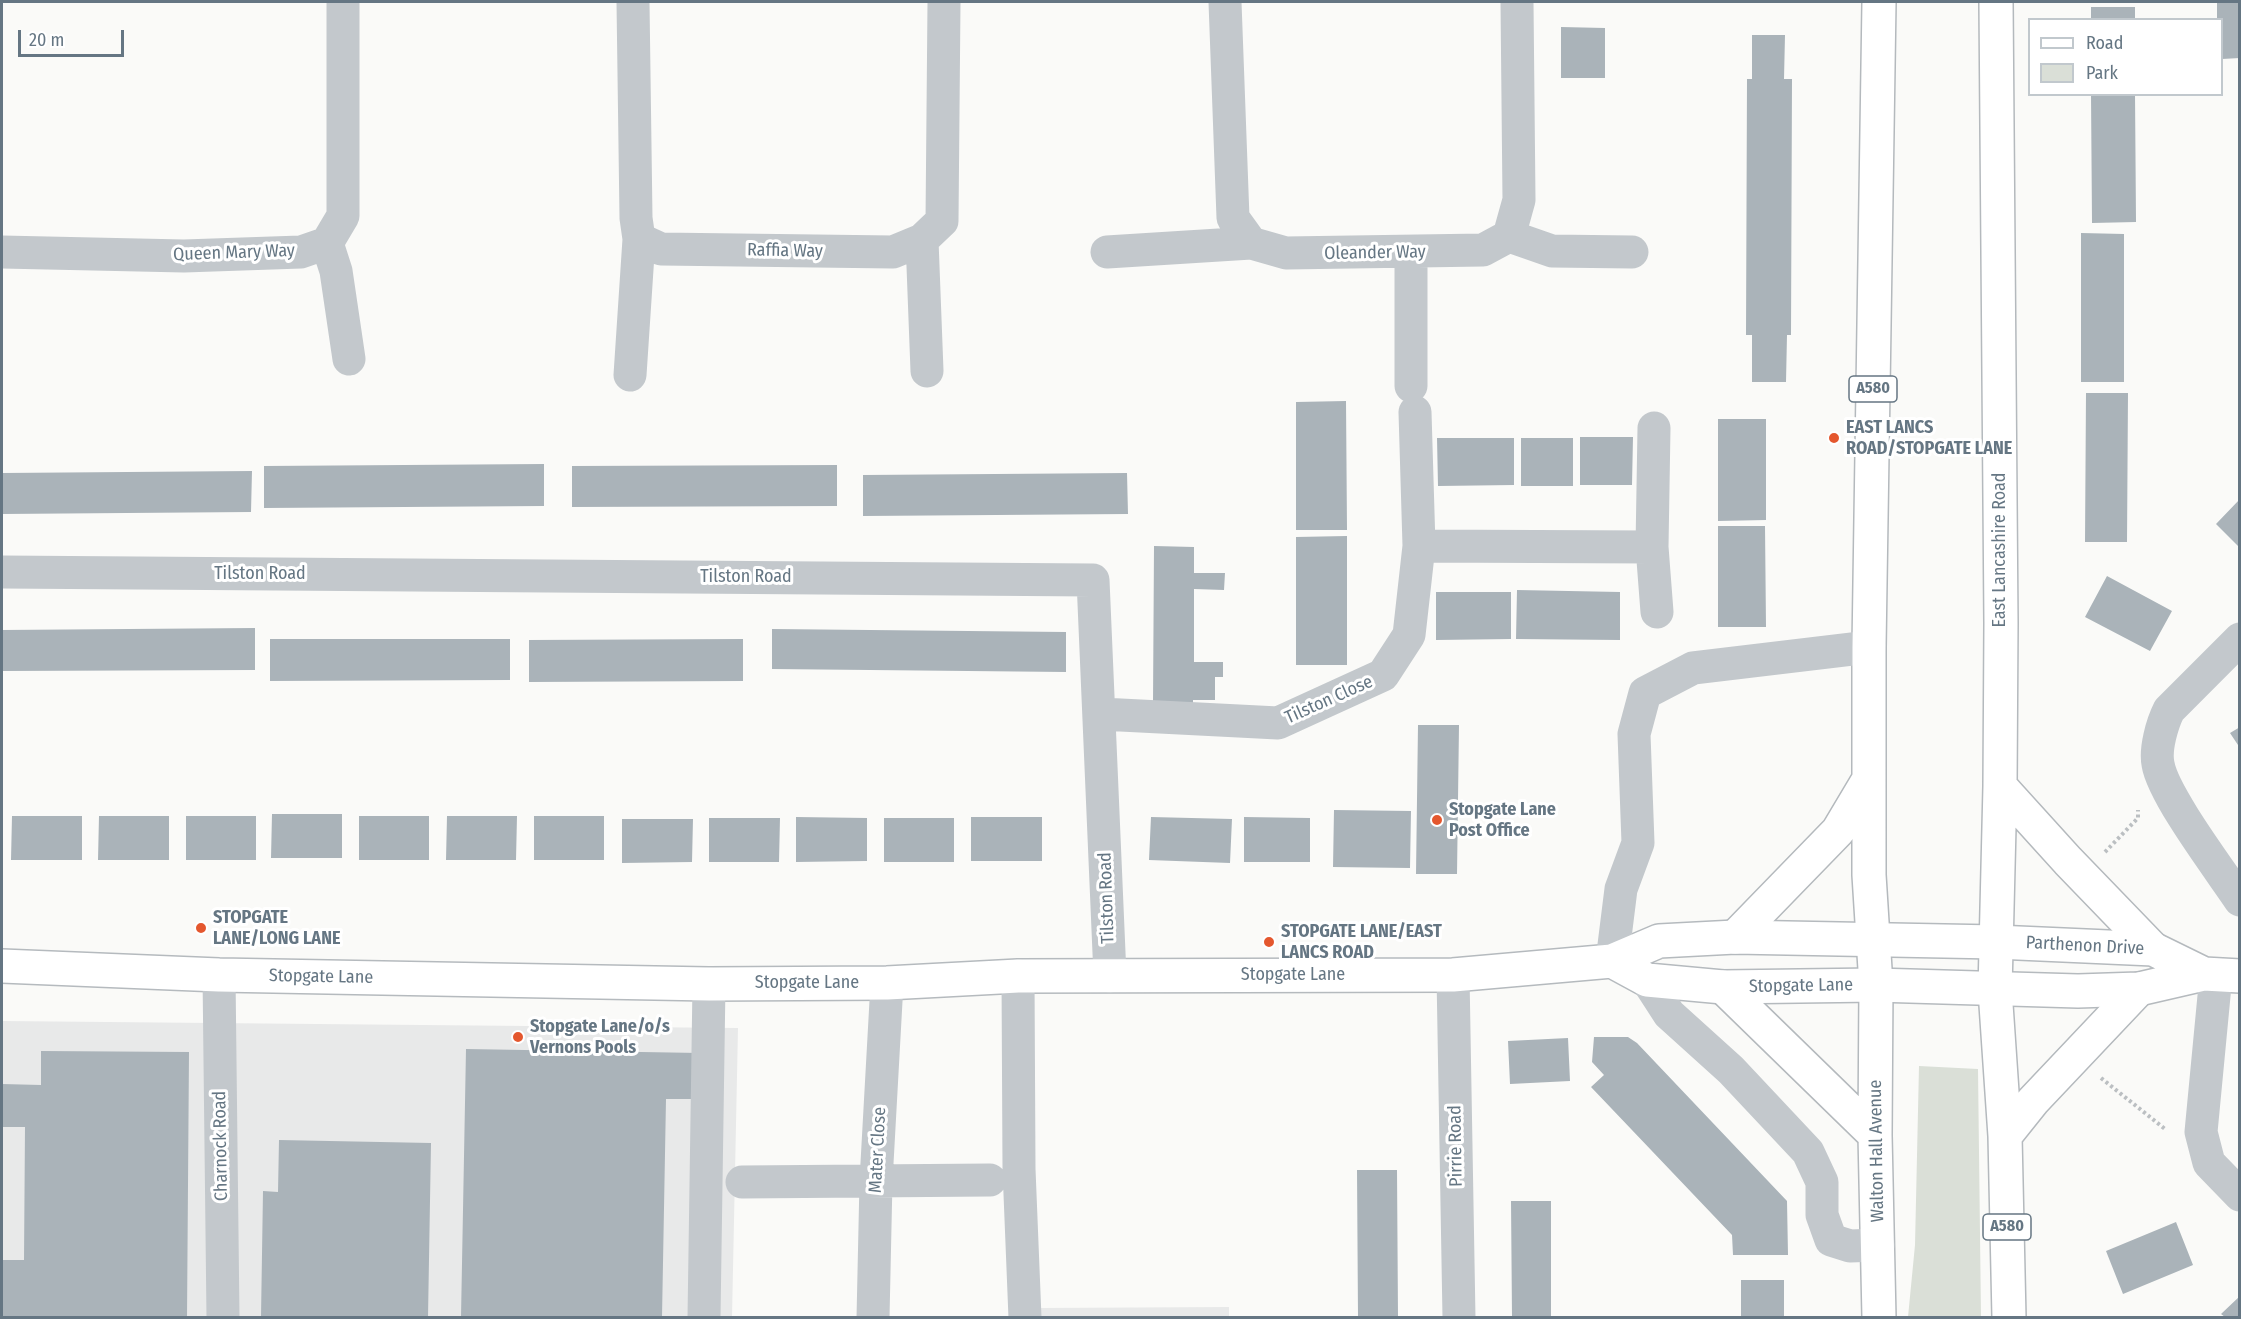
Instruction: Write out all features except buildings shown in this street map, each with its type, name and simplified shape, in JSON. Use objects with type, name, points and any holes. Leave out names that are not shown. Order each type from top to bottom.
[{"type":"main road","name":"A580","points":[[1876,985],[1869,875],[1869,647],[1879,2]]},
{"type":"main road","name":"East Lancashire Road","points":[[1995,990],[2000,786],[1996,2]]},
{"type":"main road","points":[[1735,937],[1838,831],[1870,777]]},
{"type":"main road","points":[[2000,786],[2082,876],[2153,949]]},
{"type":"main road","name":"Stopgate Lane","points":[[2,966],[219,975],[709,984],[887,983],[1018,976],[1454,975],[1612,961],[1659,940],[1735,937],[1996,942]]},
{"type":"main road","name":"Parthenon Drive","points":[[1996,942],[2153,949],[2220,975]]},
{"type":"main road","name":"Stopgate Lane","points":[[1612,961],[1647,980],[1723,987],[1876,985],[1995,990]]},
{"type":"main road","points":[[1995,990],[2139,989],[2220,975]]},
{"type":"main road","name":"Walton Hall Avenue","points":[[1876,985],[1875,1135],[1879,1317]]},
{"type":"main road","points":[[1723,987],[1875,1135]]},
{"type":"main road","points":[[2006,1136],[2032,1101],[2139,989]]},
{"type":"main road","name":"A580","points":[[1995,990],[2006,1136],[2009,1317]]},
{"type":"street","points":[[344,2],[343,216],[327,243],[336,271],[349,359]]},
{"type":"street","points":[[630,375],[639,239],[636,218],[633,2]]},
{"type":"street","name":"Raffia Way","points":[[639,239],[661,249],[893,252],[922,240],[942,221],[944,2]]},
{"type":"street","points":[[1225,2],[1233,218],[1251,243]]},
{"type":"street","points":[[1517,2],[1519,200],[1509,236],[1552,251],[1632,252]]},
{"type":"street","name":"Oleander Way","points":[[1107,252],[1251,243],[1286,253],[1411,253],[1483,250],[1509,236]]},
{"type":"street","points":[[922,240],[927,371]]},
{"type":"street","name":"Queen Mary Way","points":[[2,252],[184,256],[301,252],[327,243]]},
{"type":"street","name":"Tilston Close","points":[[1101,714],[1278,723],[1383,675],[1409,635],[1419,546],[1413,399],[1411,253]]},
{"type":"street","points":[[1654,428],[1652,547],[1657,612]]},
{"type":"street","points":[[1419,546],[1652,547]]},
{"type":"street","name":"Tilston Road","points":[[2,572],[1093,580],[1101,714],[1110,976]]},
{"type":"street","points":[[2240,639],[2169,710],[2164,722],[2157,764],[2169,792],[2240,900]]},
{"type":"street","points":[[1612,961],[1622,889],[1638,843],[1634,734],[1645,693],[1693,668],[1869,647]]},
{"type":"street","name":"Charnock Road","points":[[219,975],[223,1317]]},
{"type":"street","name":"Pirrie Road","points":[[1454,975],[1459,1317]]},
{"type":"street","points":[[2220,975],[2201,1132],[2209,1163],[2237,1192]]},
{"type":"street","points":[[1018,976],[1019,1169],[1025,1317]]},
{"type":"street","points":[[1647,980],[1669,1014],[1731,1070],[1808,1152],[1822,1182],[1822,1215],[1831,1240],[1850,1246],[1878,1245]]},
{"type":"street","name":"Mater Close","points":[[873,1317],[876,1181],[887,983]]},
{"type":"street","points":[[704,1317],[709,984]]},
{"type":"street","points":[[742,1182],[990,1180]]},
{"type":"path","points":[[2082,876],[2138,818],[2138,807]]},
{"type":"path","points":[[2074,1056],[2209,1163]]},
{"type":"shaded area","points":[[2,1021],[738,1028],[732,1317],[2,1318]]},
{"type":"shaded area","points":[[1229,1307],[1229,1317],[1040,1318],[1040,1308]]},
{"type":"green space","points":[[1919,1066],[1978,1069],[1981,1317],[1908,1317],[1915,1245]]},
{"type":"place","name":"EAST LANCS ROAD/STOPGATE LANE","points":[[1834,438]]},
{"type":"place","name":"Stopgate Lane Post Office","points":[[1437,820]]},
{"type":"place","name":"STOPGATE LANE/LONG LANE","points":[[201,928]]},
{"type":"place","name":"STOPGATE LANE/EAST LANCS ROAD","points":[[1269,942]]},
{"type":"place","name":"Stopgate Lane/o/s Vernons Pools","points":[[518,1037]]}]
